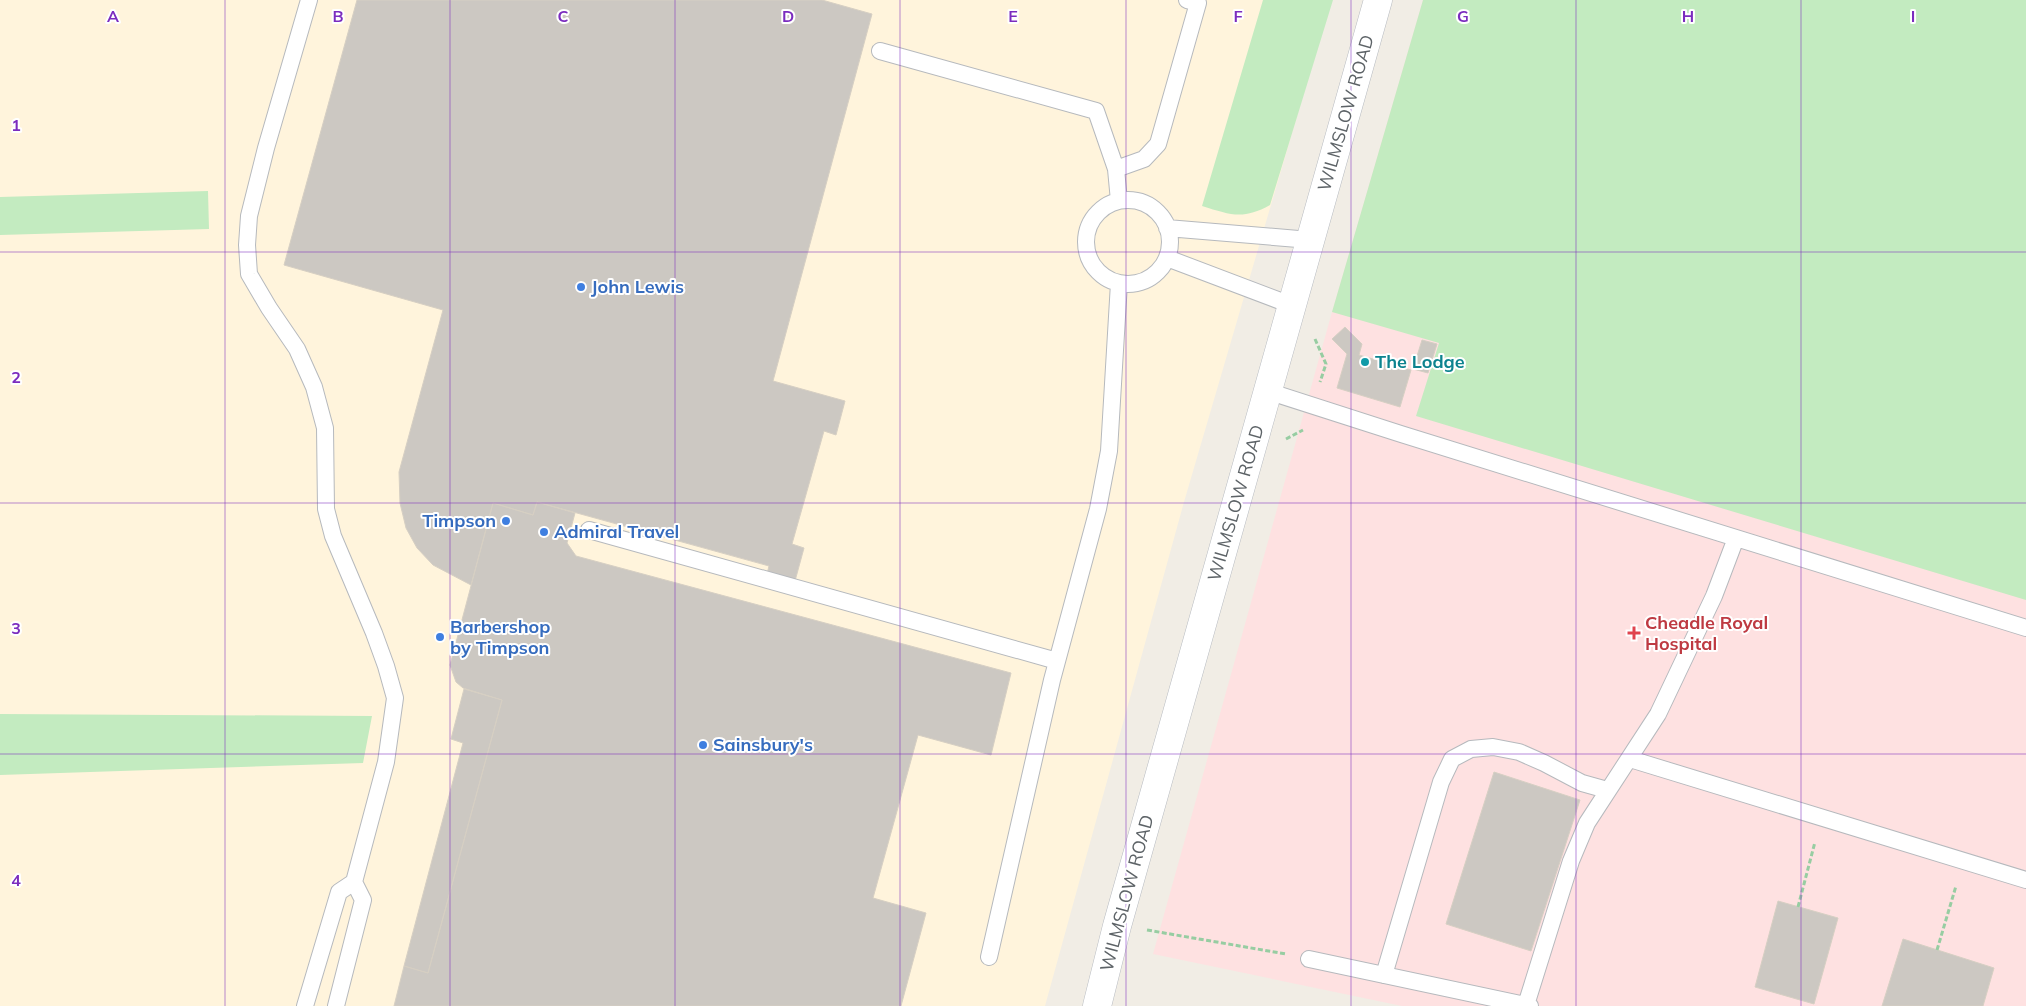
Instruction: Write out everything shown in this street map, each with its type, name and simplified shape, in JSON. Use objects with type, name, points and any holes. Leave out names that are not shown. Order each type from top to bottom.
[{"type":"main road","name":"WILMSLOW ROAD","points":[[1097,1006],[1117,926],[1378,0]]},
{"type":"lane","points":[[305,1006],[339,892],[354,882],[386,762],[395,698],[374,633],[332,536],[326,510],[325,428],[314,387],[297,349],[269,308],[250,274],[247,245],[249,216],[266,148],[309,0]]},
{"type":"lane","points":[[1116,169],[1144,159],[1158,144],[1198,3],[1187,0]]},
{"type":"lane","points":[[880,51],[1096,111],[1116,169],[1119,201]]},
{"type":"lane","points":[[1132,200],[1155,210],[1164,219],[1168,228],[1170,243],[1167,258],[1159,271],[1148,279],[1134,284],[1109,280],[1094,265],[1089,256],[1087,246],[1087,235],[1098,213],[1119,201],[1132,200]]},
{"type":"lane","points":[[1168,228],[1310,240]]},
{"type":"lane","points":[[1167,258],[1291,305]]},
{"type":"lane","points":[[989,956],[1057,661],[1098,509],[1109,451],[1119,283]]},
{"type":"lane","points":[[1267,391],[2026,628]]},
{"type":"lane","points":[[589,530],[1057,661]]},
{"type":"lane","points":[[1309,958],[1528,1006],[1571,861],[1587,823],[1658,714],[1714,596],[1736,538]]},
{"type":"lane","points":[[1384,975],[1441,782],[1452,759],[1471,749],[1493,747],[1520,752],[1582,783],[1607,790]]},
{"type":"lane","points":[[1630,759],[2026,880]]},
{"type":"lane","points":[[336,1006],[363,900],[354,882]]},
{"type":"path","points":[[1798,907],[1822,818]]},
{"type":"path","points":[[1938,950],[1963,861]]},
{"type":"path","points":[[1117,926],[1309,958]]},
{"type":"shaded area","points":[[0,0],[1331,0],[1184,502],[1045,1006],[0,1006]]},
{"type":"shaded area","name":"Cheadle Royal Hospital","points":[[1423,0],[2026,0],[2026,1006],[1402,1006],[1153,954],[1332,312]]},
{"type":"green space","points":[[1263,0],[1333,0],[1270,205],[1252,213],[1229,214],[1202,206]]},
{"type":"green space","points":[[1423,0],[2026,0],[2026,600],[1416,416],[1439,343],[1332,312]]},
{"type":"green space","points":[[208,191],[209,229],[0,235],[0,197]]},
{"type":"green space","points":[[0,714],[372,716],[363,763],[0,775]]},
{"type":"building","name":"John Lewis","points":[[357,0],[822,0],[872,14],[773,381],[845,401],[836,435],[824,431],[792,544],[804,548],[795,581],[767,574],[769,566],[537,502],[533,515],[493,503],[471,585],[433,565],[417,548],[406,528],[400,503],[399,472],[443,310],[284,265]]},
{"type":"building","name":"The Lodge","points":[[1345,327],[1362,344],[1359,355],[1411,370],[1400,407],[1337,388],[1347,354],[1332,339]]},
{"type":"building","points":[[1422,340],[1437,344],[1428,373],[1413,369]]},
{"type":"building","name":"Sainsbury's","points":[[537,502],[575,513],[567,543],[576,556],[1011,673],[991,755],[918,735],[873,898],[926,913],[901,1006],[394,1006],[404,966],[428,973],[502,700],[463,688],[456,682],[450,665],[493,503],[533,515]]},
{"type":"building","points":[[464,689],[502,700],[428,973],[404,966],[463,743],[451,739]]},
{"type":"building","points":[[1494,772],[1580,800],[1531,951],[1446,924]]},
{"type":"building","points":[[1778,901],[1838,918],[1814,1004],[1755,987]]},
{"type":"building","points":[[1903,939],[1994,968],[1983,1006],[1882,1006]]},
{"type":"place","name":"John Lewis","points":[[581,287]]},
{"type":"place","name":"The Lodge","points":[[1365,362]]},
{"type":"place","name":"Timpson","points":[[506,521]]},
{"type":"place","name":"Admiral Travel","points":[[544,532]]},
{"type":"place","name":"Cheadle Royal Hospital","points":[[1634,633]]},
{"type":"place","name":"Barbershop by Timpson","points":[[440,637]]},
{"type":"place","name":"Sainsbury's","points":[[703,745]]}]
